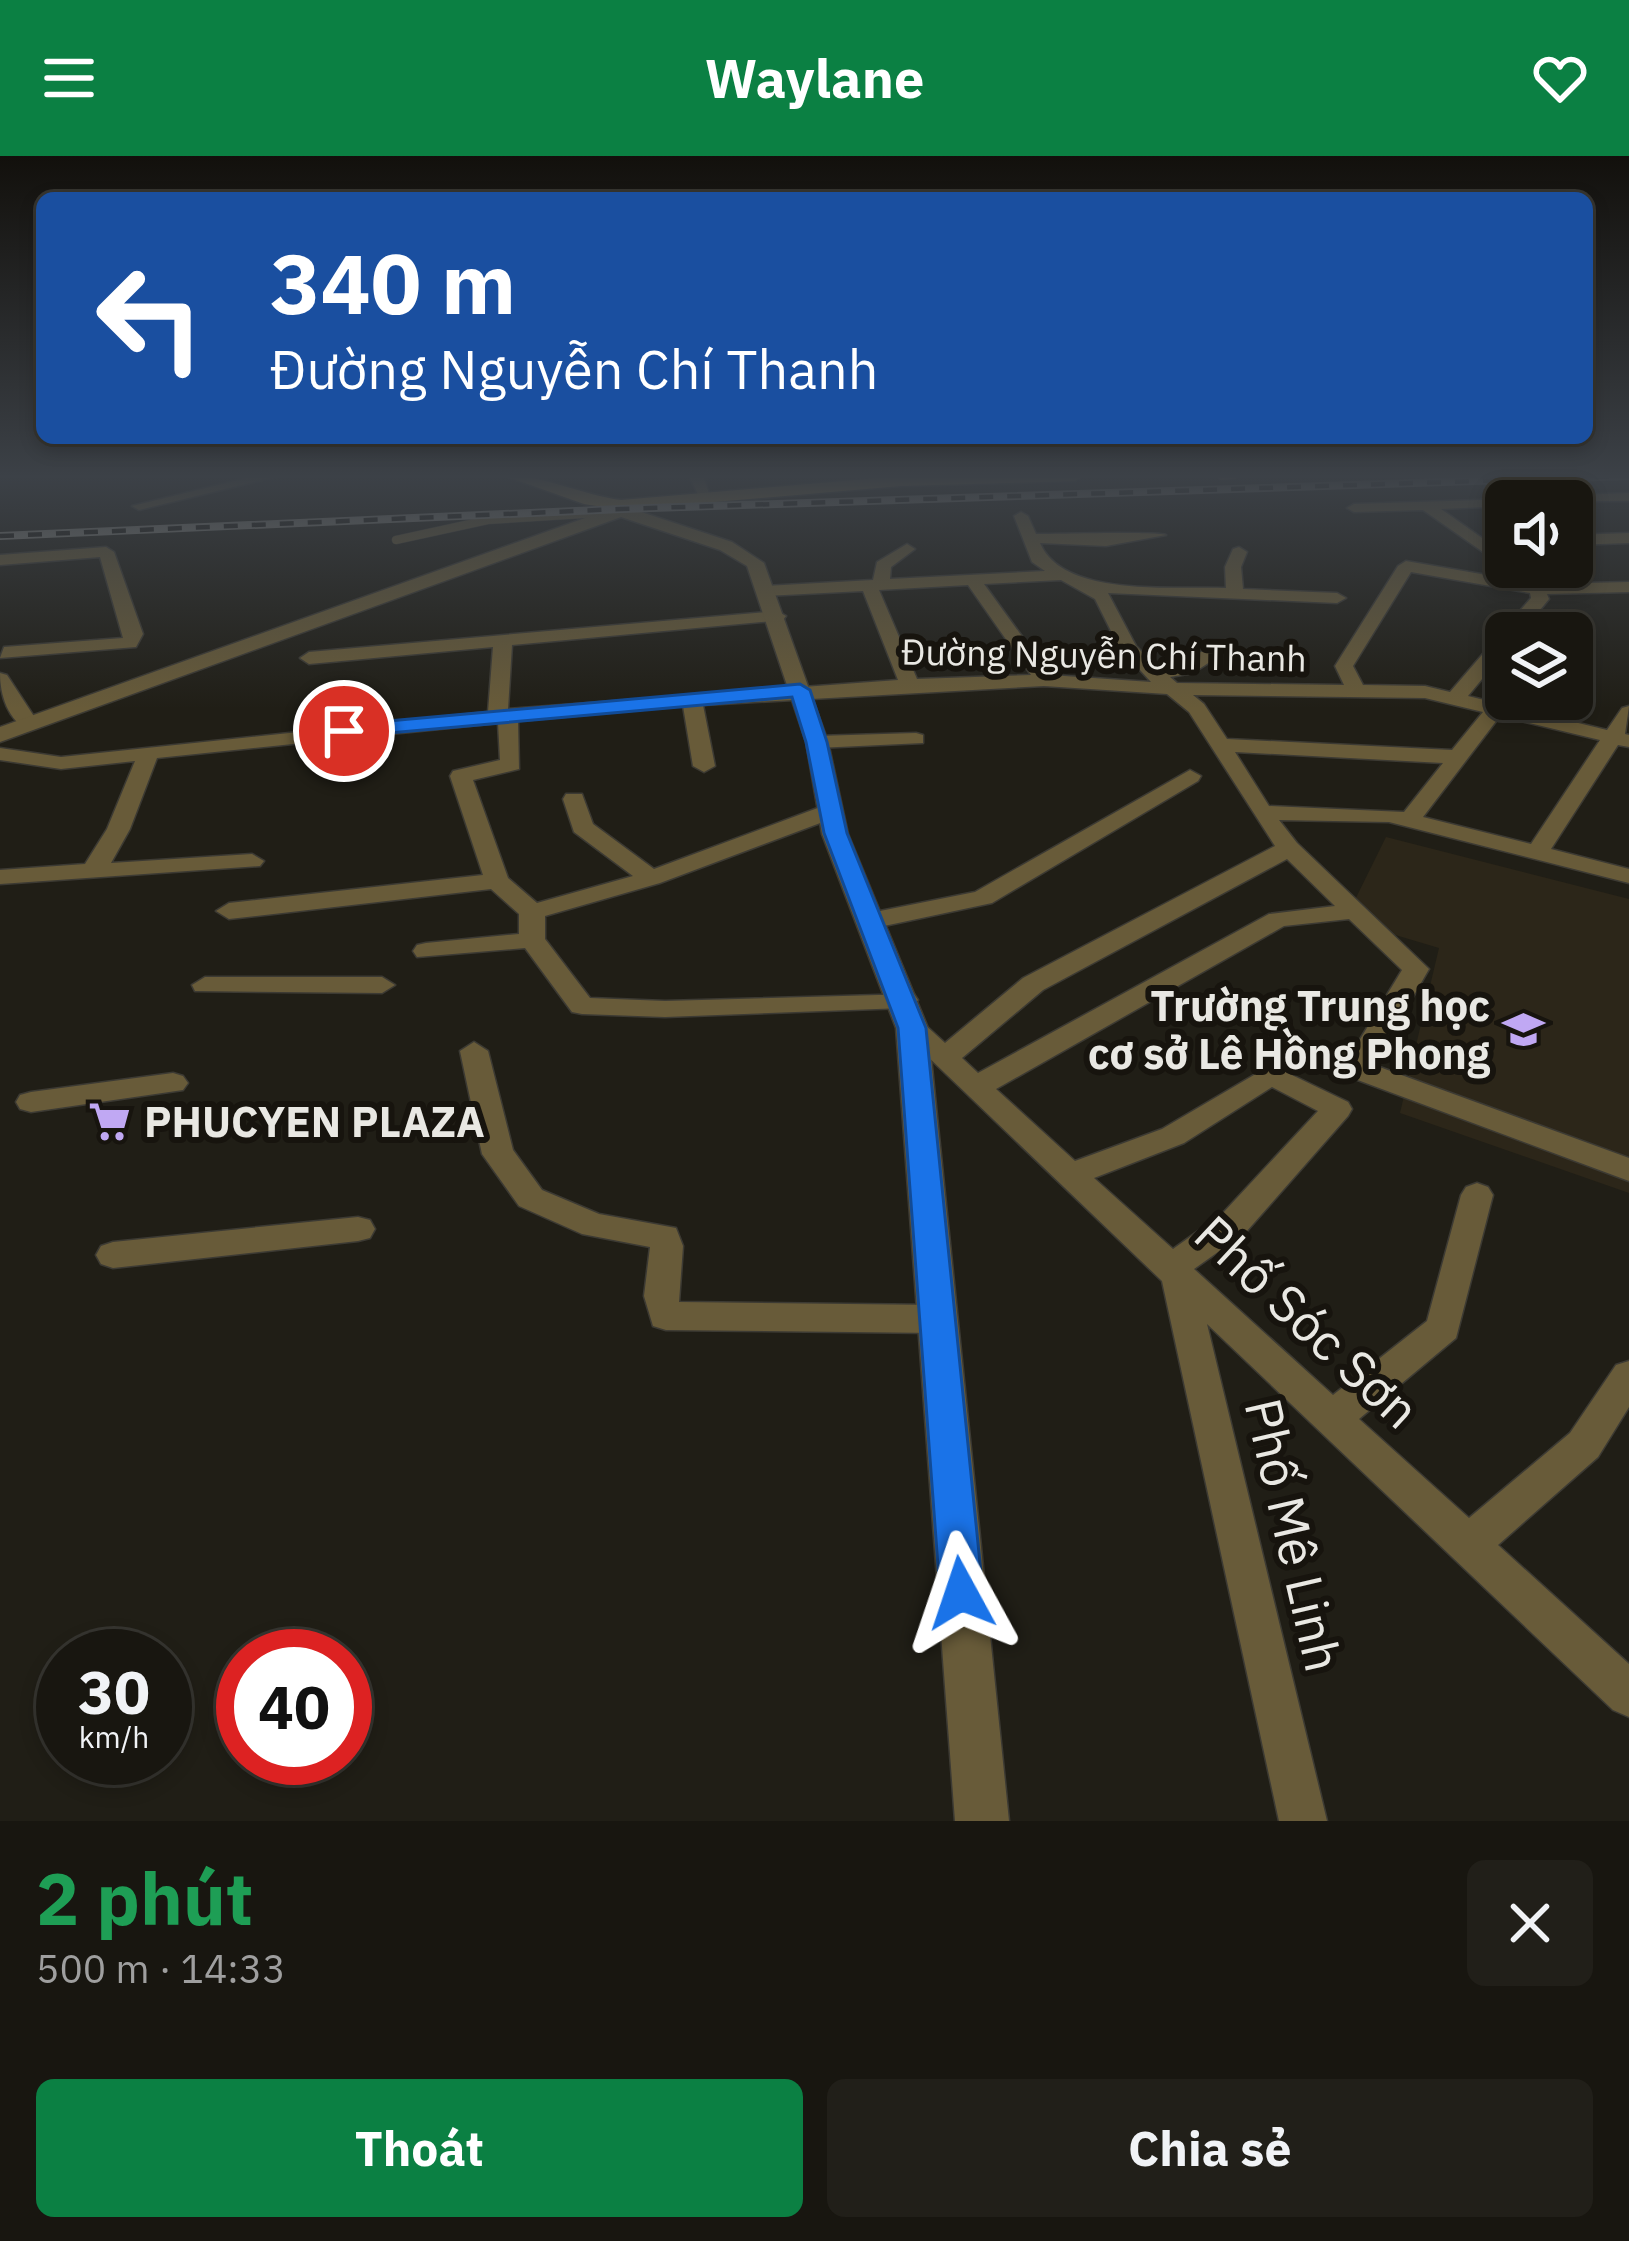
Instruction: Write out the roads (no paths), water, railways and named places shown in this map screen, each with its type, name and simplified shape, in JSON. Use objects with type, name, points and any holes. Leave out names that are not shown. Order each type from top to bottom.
[{"type":"street","points":[[0,560],[83,554]]},
{"type":"street","points":[[29,724],[1,660],[130,644],[134,634],[107,554]]},
{"type":"street","points":[[0,735],[496,554]]},
{"type":"street","points":[[742,554],[754,563],[777,616],[817,742],[831,811],[908,1014],[982,1821]]},
{"type":"street","points":[[900,554],[883,565],[875,586],[909,683]]},
{"type":"street","points":[[1037,554],[1040,562],[1102,596],[1128,647],[1197,708],[1289,848],[1416,969],[1357,1069],[1629,1170]]},
{"type":"street","points":[[1235,594],[1233,567],[1238,554]]},
{"type":"street","points":[[1356,691],[1344,666],[1406,566],[1538,589],[1629,587]]},
{"type":"street","points":[[765,591],[1064,575]]},
{"type":"street","points":[[973,580],[1044,680]]},
{"type":"street","points":[[1086,587],[1337,598]]},
{"type":"street","points":[[1529,612],[1540,599],[1538,589]]},
{"type":"street","points":[[1175,591],[1219,606]]},
{"type":"street","points":[[309,658],[777,616]]},
{"type":"street","points":[[503,641],[503,716],[511,764],[461,776],[497,881],[532,926],[582,1006],[908,1014]]},
{"type":"street","points":[[1155,674],[1186,669],[1209,654]]},
{"type":"street","points":[[1456,698],[1485,664]]},
{"type":"street","name":"Đường Nguyễn Chí Thanh","points":[[0,754],[61,764],[503,716],[909,683],[1044,680],[1176,689],[1356,691],[1456,698],[1485,705]]},
{"type":"street","points":[[692,699],[704,766]]},
{"type":"street","points":[[1538,853],[1621,739],[1629,712]]},
{"type":"street","points":[[1408,820],[1487,720]]},
{"type":"street","name":"Đường Nguyễn Chí Thanh","points":[[1544,720],[1621,739]]},
{"type":"street","points":[[817,742],[916,739]]},
{"type":"street","points":[[1221,745],[1458,757]]},
{"type":"street","points":[[92,871],[122,834],[133,782],[149,753]]},
{"type":"street","points":[[870,921],[983,898],[1190,776]]},
{"type":"street","points":[[574,799],[582,827],[651,878]]},
{"type":"street","points":[[426,951],[532,926],[831,811]]},
{"type":"street","points":[[1262,813],[1389,815],[1629,876]]},
{"type":"street","points":[[944,1058],[1033,984],[1289,848]]},
{"type":"street","points":[[0,877],[252,861]]},
{"type":"street","points":[[229,911],[497,881]]},
{"type":"street","points":[[976,1087],[1278,919],[1355,910]]},
{"type":"street","points":[[205,985],[382,985]]},
{"type":"street","name":"Phố Sóc Sơn","points":[[908,1014],[944,1058],[1629,1694]]},
{"type":"street","points":[[474,1051],[498,1154],[515,1171],[530,1198],[594,1225],[664,1237],[668,1247],[661,1294],[666,1316],[936,1319]]},
{"type":"street","points":[[1071,1174],[1173,1136],[1271,1074],[1337,1109],[1234,1223],[1175,1270]]},
{"type":"street","points":[[31,1102],[173,1083]]},
{"type":"street","points":[[1334,1417],[1443,1328],[1477,1195]]},
{"type":"street","points":[[113,1255],[358,1229]]},
{"type":"street","name":"Phố Mê Linh","points":[[1175,1270],[1303,1821]]},
{"type":"street","points":[[1470,1543],[1584,1445],[1629,1376]]},
{"type":"place","name":"Trường Trung học cơ sở Lê Hồng Phong","points":[[1524,1030]]},
{"type":"place","name":"PHUCYEN PLAZA","points":[[110,1122]]}]
